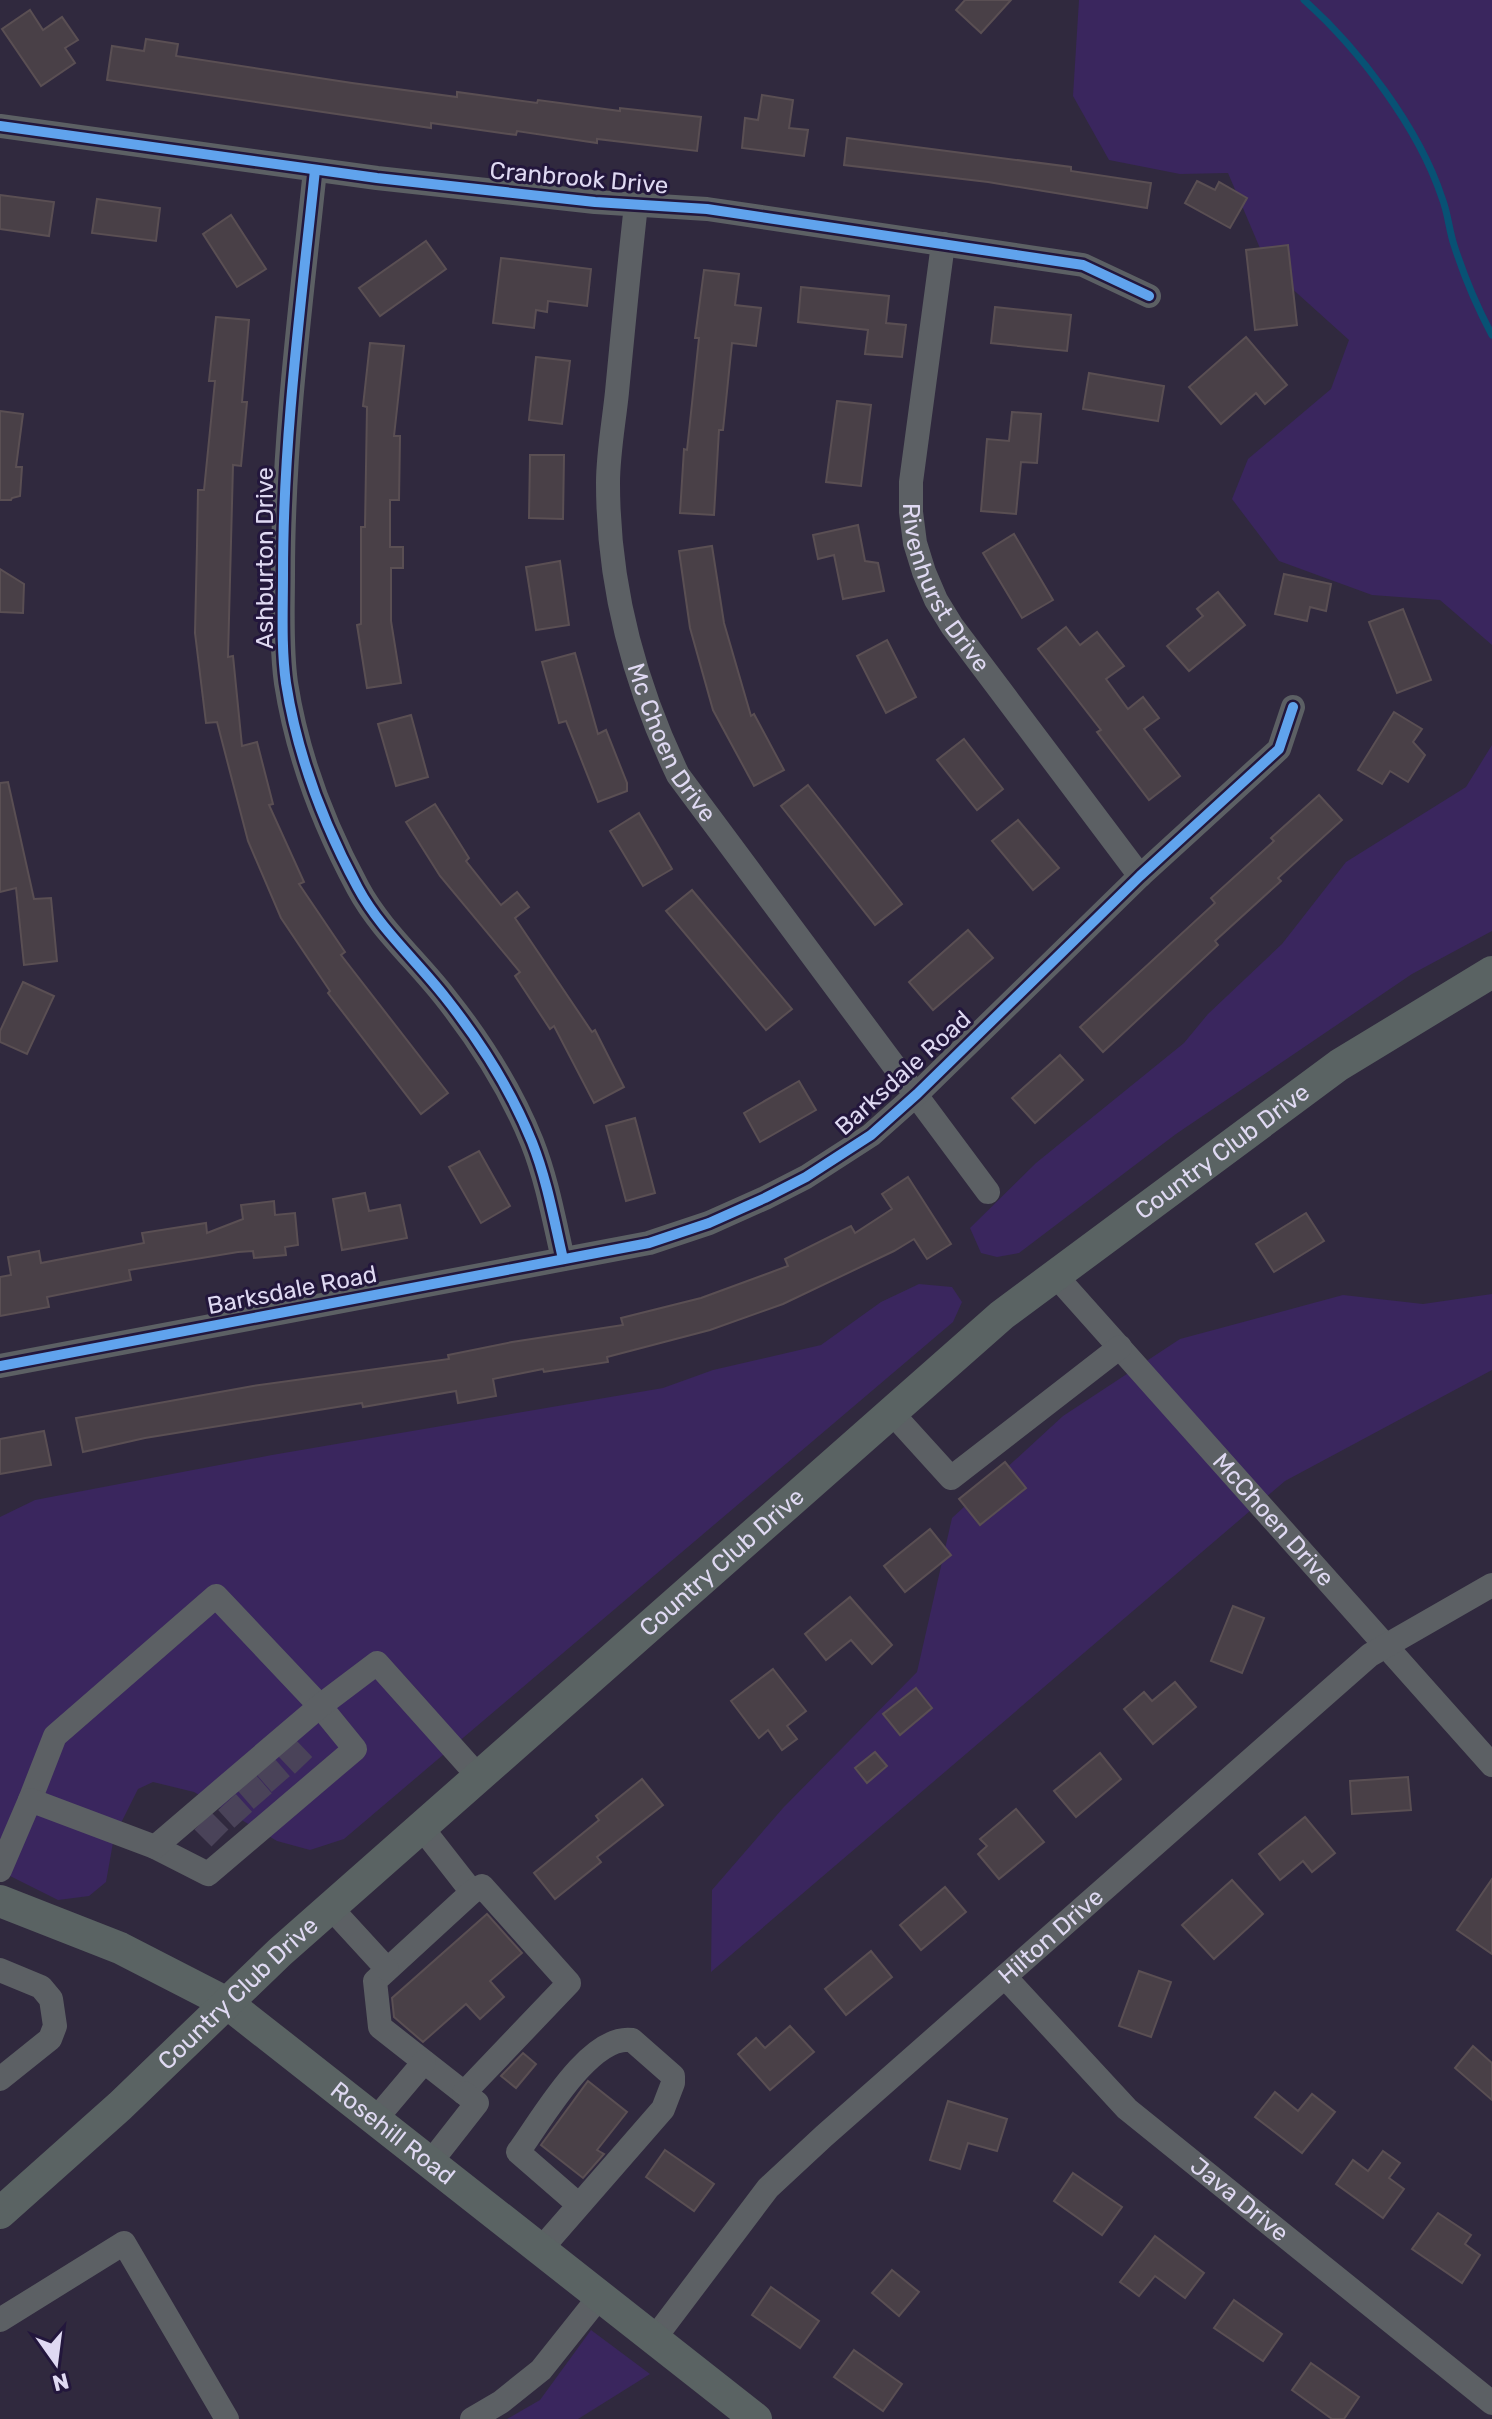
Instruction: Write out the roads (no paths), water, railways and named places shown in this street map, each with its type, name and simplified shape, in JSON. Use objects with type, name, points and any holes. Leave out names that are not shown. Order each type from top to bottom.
[{"type":"main road","name":"Country Club Drive","points":[[0,2213],[120,2106],[331,1908],[1002,1315],[1339,1065],[1492,972]]},
{"type":"main road","name":"Rosehill Road","points":[[0,1901],[120,1948],[227,2003],[756,2419]]},
{"type":"street","name":"Cranbrook Drive","points":[[0,126],[377,178],[636,205],[707,209],[1083,265],[1149,296]]},
{"type":"street","name":"Ashburton Drive","points":[[315,170],[286,451],[283,646],[286,683],[321,809],[360,892],[472,1032],[513,1101],[547,1187],[563,1259]]},
{"type":"street","name":"Mc Choen Drive","points":[[636,205],[608,480],[610,541],[619,602],[642,691],[678,775],[988,1192]]},
{"type":"street","name":"Rivenhurst Drive","points":[[943,244],[911,482],[915,543],[924,572],[952,626],[1140,876]]},
{"type":"street","name":"Barksdale Road","points":[[0,1366],[649,1243],[709,1223],[765,1198],[806,1177],[871,1135],[917,1094],[1140,876],[1279,749],[1293,707]]},
{"type":"street","name":"McChoen Drive","points":[[1055,1275],[1492,1765]]},
{"type":"street","points":[[892,1413],[951,1478],[1120,1347]]},
{"type":"street","name":"Hilton Drive","points":[[654,2339],[768,2188],[1370,1655],[1492,1585]]},
{"type":"street","points":[[0,1870],[55,1736],[216,1596],[320,1706],[355,1749],[313,1776],[230,1848],[208,1874],[155,1847],[30,1800]]},
{"type":"street","points":[[155,1847],[222,1798],[284,1744],[320,1706],[377,1663],[479,1777]]},
{"type":"street","points":[[422,1828],[472,1892]]},
{"type":"street","points":[[430,2163],[477,2103],[464,2093],[424,2062],[380,2027],[375,1981],[482,1886],[569,1983],[464,2093]]},
{"type":"street","points":[[331,1908],[387,1969]]},
{"type":"street","points":[[0,1970],[41,1987],[51,1999],[55,2026],[50,2039],[0,2079]]},
{"type":"street","name":"Java Drive","points":[[1005,1977],[1127,2109],[1492,2403]]},
{"type":"street","points":[[541,2249],[663,2109],[673,2083],[669,2072],[632,2040],[624,2039],[603,2047],[574,2074],[518,2152],[579,2205]]},
{"type":"street","points":[[375,2120],[424,2062]]},
{"type":"street","points":[[0,2320],[124,2243],[227,2419]]},
{"type":"street","points":[[472,2419],[501,2402],[541,2370],[600,2296]]},
{"type":"waterway","points":[[1304,0],[1366,66],[1418,144],[1444,204],[1466,280],[1492,335]]},
{"type":"tunnel","points":[[287,1748],[308,1770]]},
{"type":"tunnel","points":[[265,1766],[286,1790]]},
{"type":"tunnel","points":[[247,1783],[268,1807]]},
{"type":"tunnel","points":[[227,1802],[248,1825]]},
{"type":"tunnel","points":[[203,1821],[226,1844]]}]
